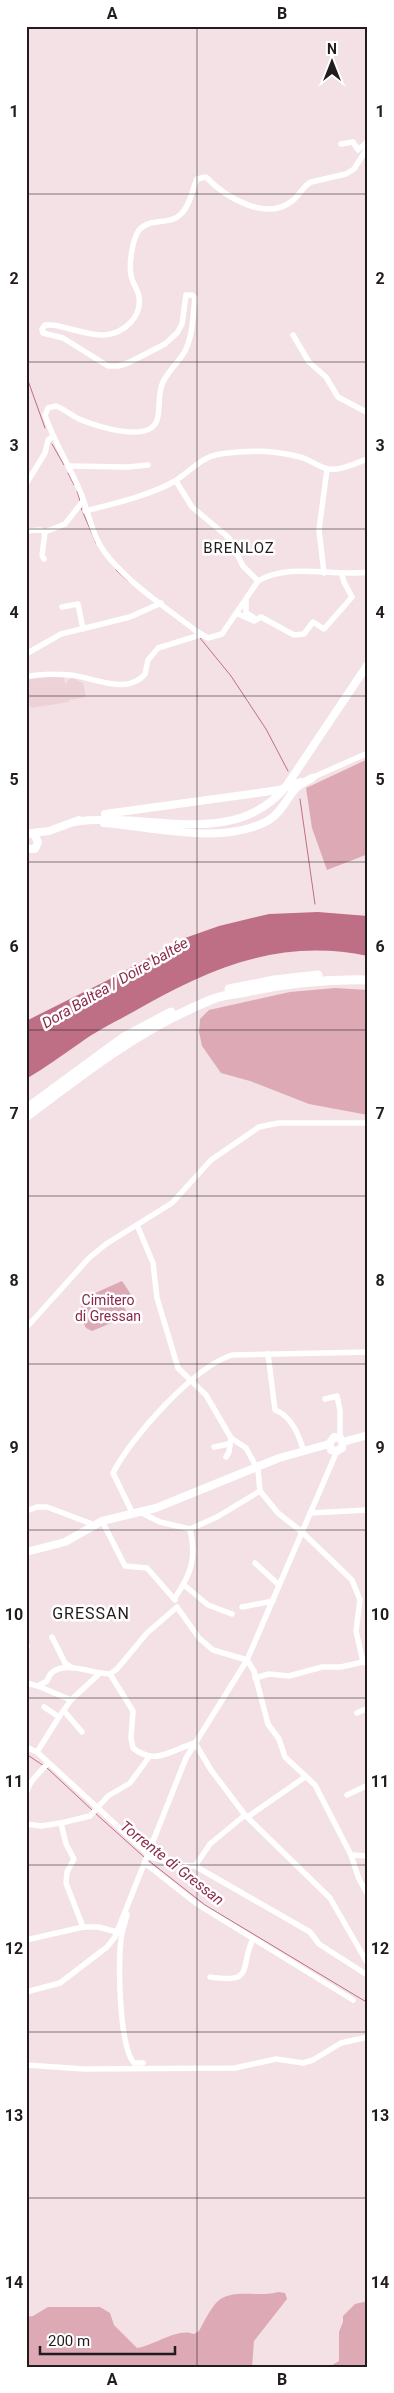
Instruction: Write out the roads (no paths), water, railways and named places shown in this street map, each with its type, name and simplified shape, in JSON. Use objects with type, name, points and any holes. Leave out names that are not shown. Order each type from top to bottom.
[{"type":"highway","points":[[26,1109],[124,1037],[160,1017],[213,994],[254,984],[301,976],[368,974]]},
{"type":"highway","points":[[26,1117],[132,1040],[166,1021],[215,998],[301,983],[332,980],[368,980]]},
{"type":"main road","points":[[77,821],[119,818],[205,824],[225,823],[258,812],[279,795],[302,764],[368,664]]},
{"type":"main road","points":[[29,833],[49,831],[100,815],[290,790],[297,788],[312,778]]},
{"type":"main road","points":[[77,821],[204,833],[238,832],[255,826],[275,815],[290,790],[300,782]]},
{"type":"main road","points":[[26,850],[35,849],[38,842],[49,831]]},
{"type":"main road","points":[[29,833],[37,838],[38,842]]},
{"type":"main road","points":[[342,1440],[342,1448],[337,1451],[331,1450],[329,1444],[332,1438],[342,1440],[368,1434]]},
{"type":"main road","points":[[26,1552],[65,1542],[98,1523],[136,1513],[304,1449],[329,1444]]},
{"type":"street","points":[[341,144],[353,142],[358,150],[368,141]]},
{"type":"street","points":[[368,147],[354,169],[346,174],[306,184],[292,202],[268,208],[256,207],[235,199],[217,189],[206,177],[201,177],[197,180],[181,214],[174,219],[148,224],[139,231],[130,270],[139,298],[136,315],[133,320],[120,331],[104,335],[45,324],[42,331],[63,338],[108,366],[118,366],[128,363],[165,344],[177,333],[182,324],[186,295],[192,295],[195,298],[192,324],[185,350],[166,376],[160,389],[157,420],[153,427],[145,432],[135,433],[93,425],[53,406],[48,408],[45,415],[52,437],[68,466],[94,534],[110,559],[128,579],[200,635],[208,638],[222,634],[258,581],[276,574],[307,572],[342,575],[368,572]]},
{"type":"street","points":[[293,335],[309,362],[326,377],[338,397],[368,413]]},
{"type":"street","points":[[26,484],[45,453],[48,440],[52,437]]},
{"type":"street","points":[[85,511],[176,481],[207,458],[253,451],[299,456],[326,469],[338,469],[368,459]]},
{"type":"street","points":[[68,466],[128,467],[148,465]]},
{"type":"street","points":[[324,573],[319,530],[326,469]]},
{"type":"street","points":[[176,481],[192,507],[229,538],[243,566],[258,581]]},
{"type":"street","points":[[26,531],[40,530],[45,532],[65,524],[82,502]]},
{"type":"street","points":[[44,559],[42,556],[45,532]]},
{"type":"street","points":[[246,598],[246,613],[255,618],[261,617],[294,635],[304,634],[313,622],[324,629],[352,598],[342,575]]},
{"type":"street","points":[[62,607],[78,604],[83,629]]},
{"type":"street","points":[[26,654],[53,637],[130,617],[159,604]]},
{"type":"street","points":[[236,613],[254,621],[261,617]]},
{"type":"street","points":[[26,676],[72,675],[118,684],[133,684],[145,674],[148,660],[158,648],[200,635]]},
{"type":"street","points":[[300,782],[368,753]]},
{"type":"street","points":[[26,1328],[89,1258],[172,1203],[211,1160],[258,1127],[279,1123],[368,1123]]},
{"type":"street","points":[[137,1225],[153,1263],[156,1298],[178,1368],[206,1396],[231,1438],[246,1448],[257,1467],[260,1491],[278,1513],[302,1532],[352,1580],[359,1592],[360,1600],[356,1631],[365,1663],[341,1668],[315,1669],[289,1676],[269,1674],[255,1678]]},
{"type":"street","points":[[260,1491],[217,1517],[190,1529],[160,1522],[136,1513],[113,1473],[120,1457],[138,1434],[190,1382],[218,1359],[232,1355],[368,1352]]},
{"type":"street","points":[[268,1354],[276,1410],[281,1412],[297,1431],[304,1449]]},
{"type":"street","points":[[325,1398],[337,1396],[342,1440]]},
{"type":"street","points":[[226,1457],[229,1452],[231,1438]]},
{"type":"street","points":[[214,1447],[229,1444]]},
{"type":"street","points":[[26,1992],[60,1983],[107,1947],[117,1932],[186,1758],[247,1660],[337,1451]]},
{"type":"street","points":[[26,1510],[47,1507],[98,1523],[125,1566],[147,1568],[174,1599],[177,1607],[199,1638],[213,1650],[247,1660],[255,1678],[268,1724],[279,1739],[286,1757],[315,1785],[368,1895]]},
{"type":"street","points":[[310,1513],[368,1510]]},
{"type":"street","points":[[174,1599],[184,1585],[194,1558],[190,1529]]},
{"type":"street","points":[[255,1563],[280,1586]]},
{"type":"street","points":[[184,1585],[208,1604],[232,1614]]},
{"type":"street","points":[[242,1607],[273,1600]]},
{"type":"street","points":[[38,1686],[47,1681],[49,1673],[55,1669],[71,1668],[110,1674],[117,1669],[147,1633],[177,1607]]},
{"type":"street","points":[[52,1637],[65,1663],[71,1668]]},
{"type":"street","points":[[37,1752],[71,1700],[100,1673]]},
{"type":"street","points":[[110,1674],[132,1711],[131,1738],[133,1748],[142,1756],[155,1757],[195,1743]]},
{"type":"street","points":[[26,1683],[71,1700]]},
{"type":"street","points":[[44,1707],[59,1717]]},
{"type":"street","points":[[357,1713],[368,1708]]},
{"type":"street","points":[[64,1711],[82,1732]]},
{"type":"street","points":[[195,1743],[211,1770],[247,1815],[330,1898],[368,1964]]},
{"type":"street","points":[[26,1747],[37,1752],[151,1857],[179,1865],[195,1866],[310,1932],[319,1944],[364,1973],[368,1973]]},
{"type":"street","points":[[26,1824],[41,1826],[90,1816],[108,1796],[130,1783],[149,1757]]},
{"type":"street","points":[[26,1794],[30,1780],[41,1772],[48,1763]]},
{"type":"street","points":[[195,1866],[215,1838],[306,1777]]},
{"type":"street","points":[[347,1795],[368,1785]]},
{"type":"street","points":[[61,1823],[66,1844],[74,1859],[67,1872],[66,1883],[83,1926]]},
{"type":"street","points":[[350,1855],[368,1856]]},
{"type":"street","points":[[145,1863],[197,1904],[352,2000]]},
{"type":"street","points":[[126,1910],[127,1917],[122,1933],[121,1973],[126,2048],[134,2063],[152,2067]]},
{"type":"street","points":[[26,1940],[83,1926],[104,1928],[117,1932]]},
{"type":"street","points":[[210,1977],[232,1980],[243,1973],[247,1966],[247,1950],[253,1939]]},
{"type":"street","points":[[26,2065],[67,2068],[243,2067],[276,2059],[309,2062],[341,2043],[368,2037]]},
{"type":"water","name":"Dora Baltea / Doire baltée","points":[[318,912],[368,916],[368,956],[336,951],[305,951],[274,954],[217,970],[161,996],[99,1031],[26,1079],[26,1021],[106,981],[185,938],[219,926],[269,914]]},
{"type":"waterway","points":[[26,375],[45,428]]},
{"type":"waterway","points":[[52,444],[64,465]]},
{"type":"waterway","points":[[68,473],[74,485]]},
{"type":"waterway","points":[[77,491],[80,501]]},
{"type":"waterway","points":[[81,508],[96,543]]},
{"type":"waterway","points":[[116,570],[128,581]]},
{"type":"waterway","points":[[200,638],[231,676],[266,729],[288,771]]},
{"type":"waterway","points":[[300,799],[315,904]]},
{"type":"waterway","name":"Torrente di Gressan","points":[[26,1754],[44,1766]]},
{"type":"waterway","name":"Torrente di Gressan","points":[[47,1768],[92,1810]]},
{"type":"waterway","name":"Torrente di Gressan","points":[[95,1813],[144,1857]]},
{"type":"waterway","name":"Torrente di Gressan","points":[[149,1861],[205,1905],[368,2003]]},
{"type":"district","name":"BRENLOZ","points":[[239,548]]},
{"type":"district","name":"GRESSAN","points":[[91,1613]]},
{"type":"park label","name":"Cimitero di Gressan","points":[[108,1308]]}]
